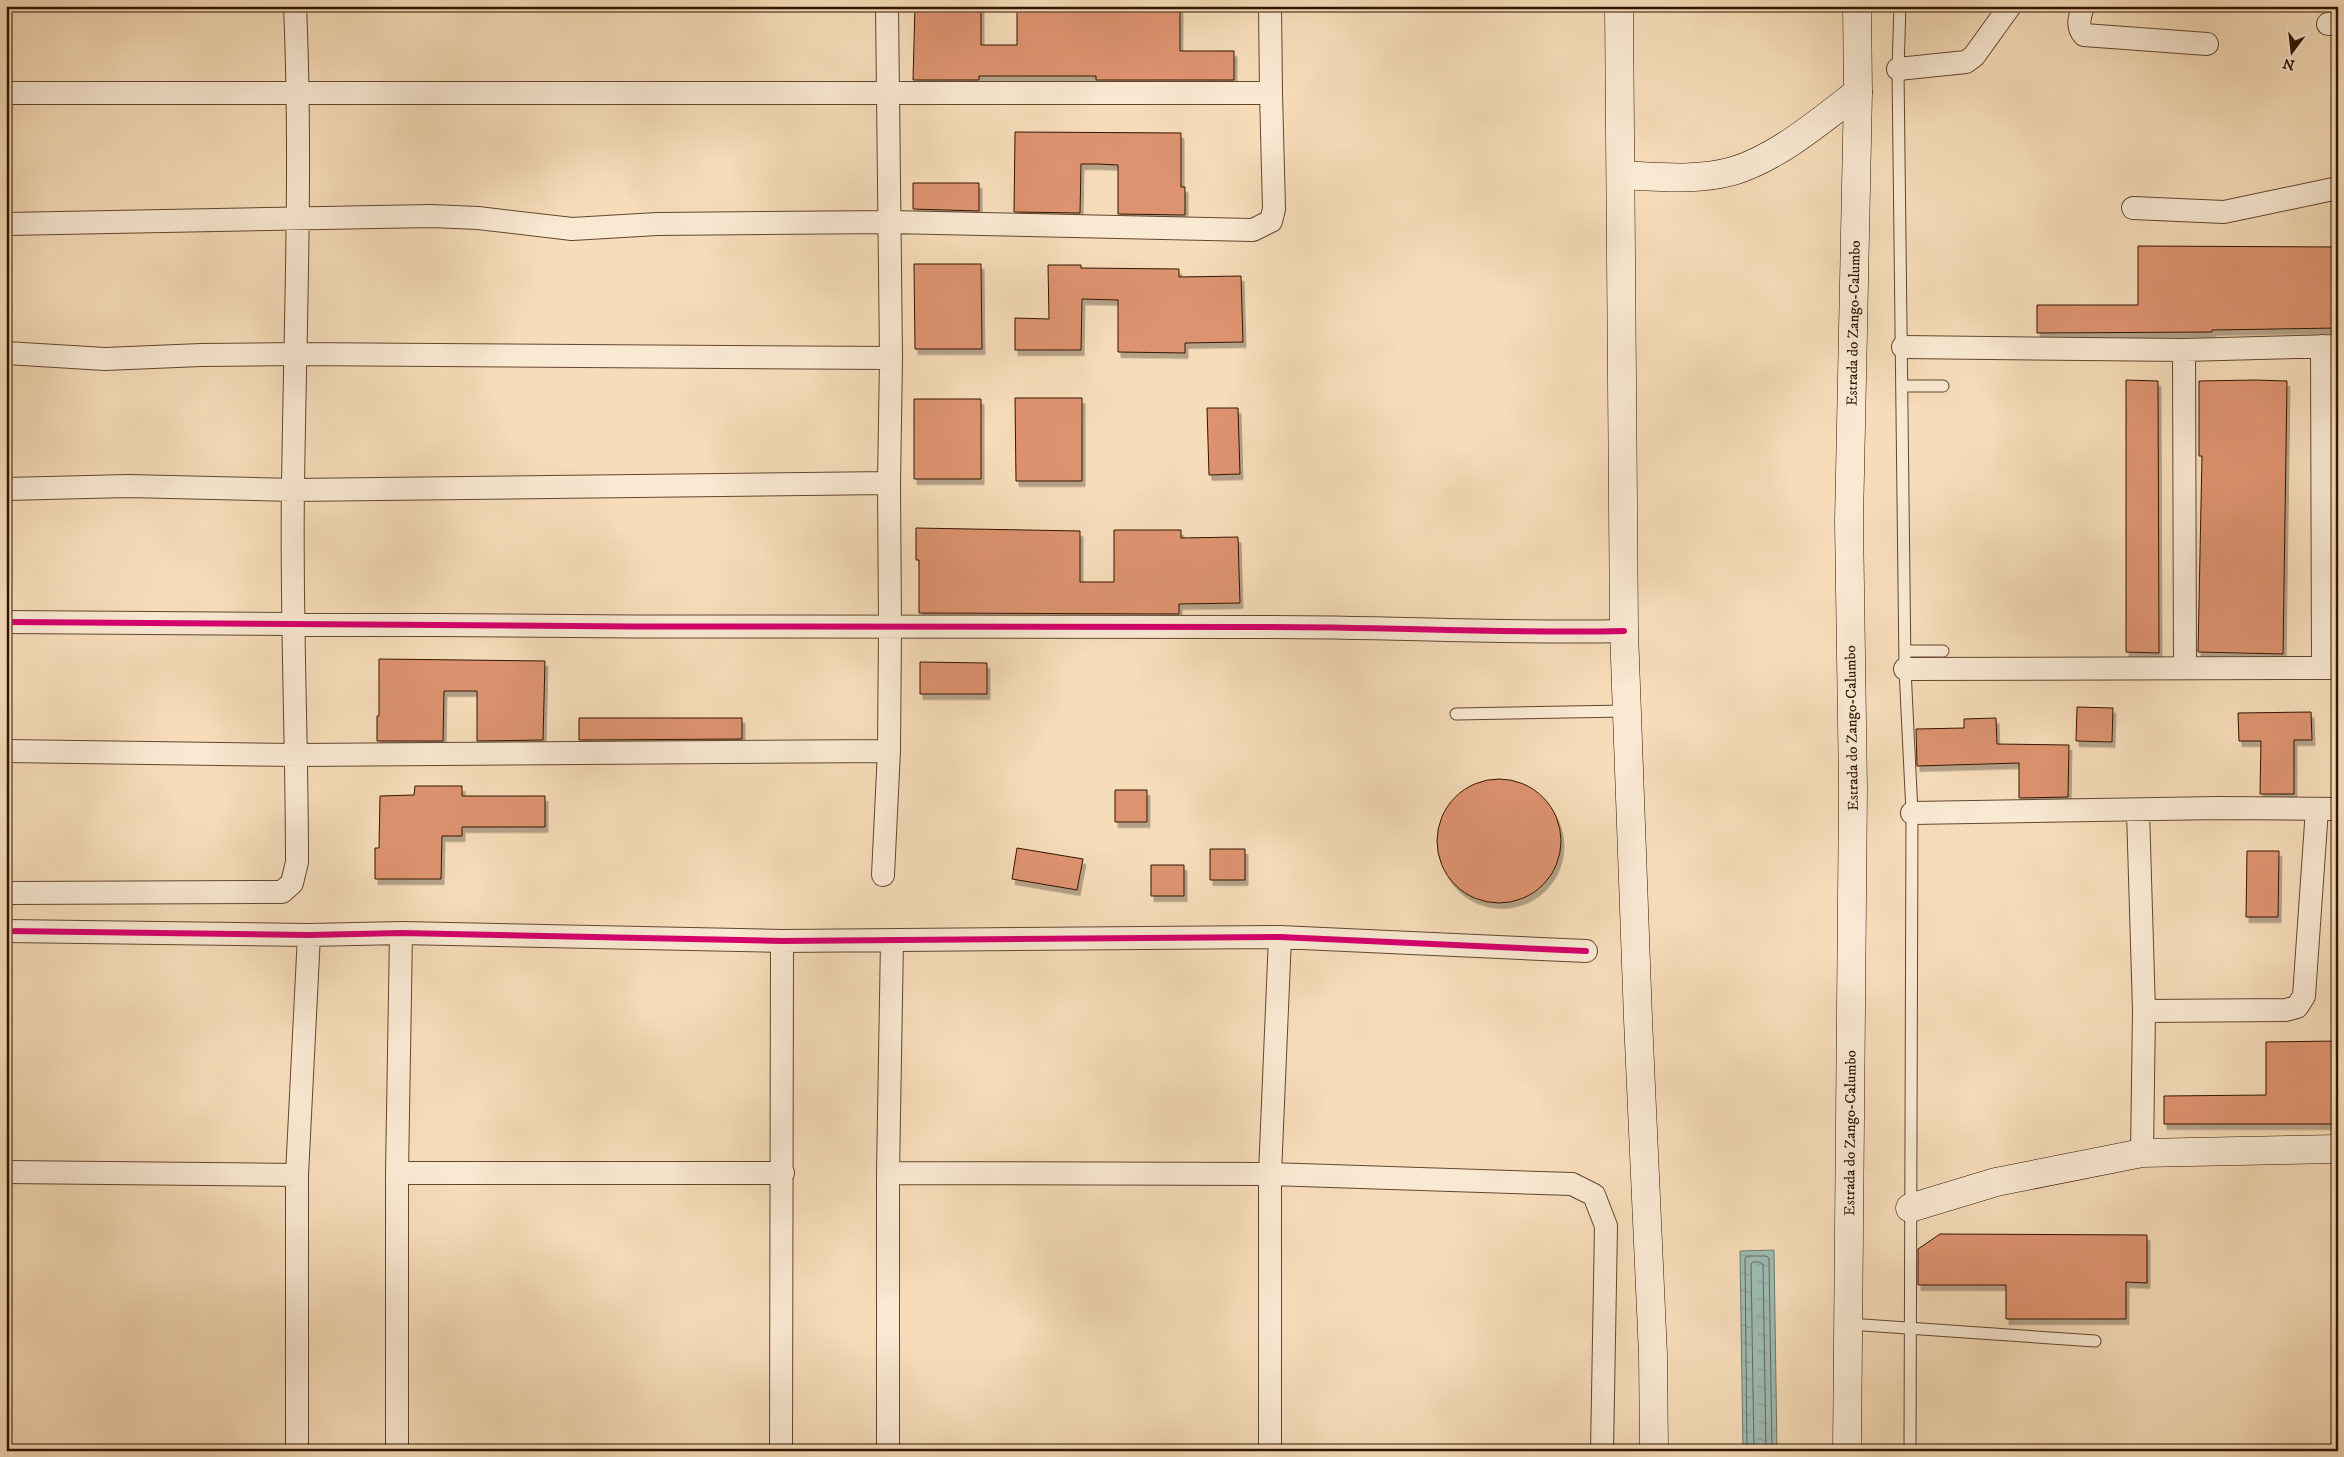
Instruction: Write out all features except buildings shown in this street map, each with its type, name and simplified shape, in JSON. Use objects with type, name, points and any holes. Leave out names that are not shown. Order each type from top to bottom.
[{"type":"main road","points":[[1619,6],[1622,175],[1624,631],[1654,1355],[1654,1451]]},
{"type":"main road","name":"Estrada do Zango-Calumbo","points":[[1848,1451],[1853,789],[1850,521],[1858,92],[1857,6]]},
{"type":"main road","points":[[1622,175],[1672,177],[1732,171],[1786,144],[1858,92]]},
{"type":"main road","points":[[1910,1208],[1996,1182],[2142,1153],[2338,1149]]},
{"type":"street","points":[[6,893],[282,892],[292,883],[297,862],[293,490],[299,220],[299,93],[295,6]]},
{"type":"street","points":[[884,875],[889,751],[891,358],[887,6]]},
{"type":"street","points":[[6,224],[299,220],[432,216],[478,218],[572,229],[657,224],[890,222],[1252,230],[1271,221],[1274,209],[1270,6]]},
{"type":"street","points":[[1898,69],[1966,62],[1974,56],[2010,6]]},
{"type":"street","points":[[2083,6],[2079,24],[2080,30],[2084,35],[2207,44]]},
{"type":"street","points":[[6,93],[1271,93]]},
{"type":"street","points":[[2133,208],[2224,212],[2338,188]]},
{"type":"street","points":[[1903,346],[2184,350],[2330,346],[2330,668],[2185,667],[1905,660]]},
{"type":"street","points":[[2184,350],[2185,667]]},
{"type":"street","points":[[6,353],[105,359],[295,354],[891,358]]},
{"type":"street","points":[[6,489],[128,486],[293,490],[889,483]]},
{"type":"street","points":[[6,622],[890,628],[1277,626],[1558,632],[1624,631]]},
{"type":"street","points":[[6,750],[297,755],[889,751]]},
{"type":"street","points":[[1912,814],[2327,809],[2304,996],[2297,1007],[2286,1010],[2144,1011]]},
{"type":"street","points":[[2138,811],[2144,1011],[2142,1153]]},
{"type":"street","points":[[6,931],[309,935],[401,933],[782,941],[1280,937],[1586,950]]},
{"type":"street","points":[[397,1451],[397,1172],[401,933]]},
{"type":"street","points":[[297,1451],[297,1175],[309,935]]},
{"type":"street","points":[[1270,1451],[1270,1174],[1280,937]]},
{"type":"street","points":[[888,1451],[888,1173],[892,940]]},
{"type":"street","points":[[781,1451],[782,941]]},
{"type":"street","points":[[6,1172],[297,1175]]},
{"type":"street","points":[[397,1172],[783,1173]]},
{"type":"street","points":[[888,1173],[1270,1174],[1572,1184],[1594,1195],[1606,1226],[1602,1451]]},
{"type":"lane","points":[[1900,6],[1898,69],[1904,386],[1905,660],[1912,814],[1910,1451]]},
{"type":"lane","points":[[1904,386],[1943,386]]},
{"type":"lane","points":[[1905,660],[1944,651]]},
{"type":"lane","points":[[1456,714],[1628,711]]},
{"type":"lane","points":[[1849,1324],[2095,1341]]},
{"type":"water","points":[[1774,1250],[1777,1451],[1743,1451],[1740,1251]]},
{"type":"cycle path","points":[[6,622],[317,625],[1297,627],[1530,632],[1624,631]]},
{"type":"cycle path","points":[[6,931],[309,935],[401,933],[782,941],[1280,937],[1586,951]]}]
